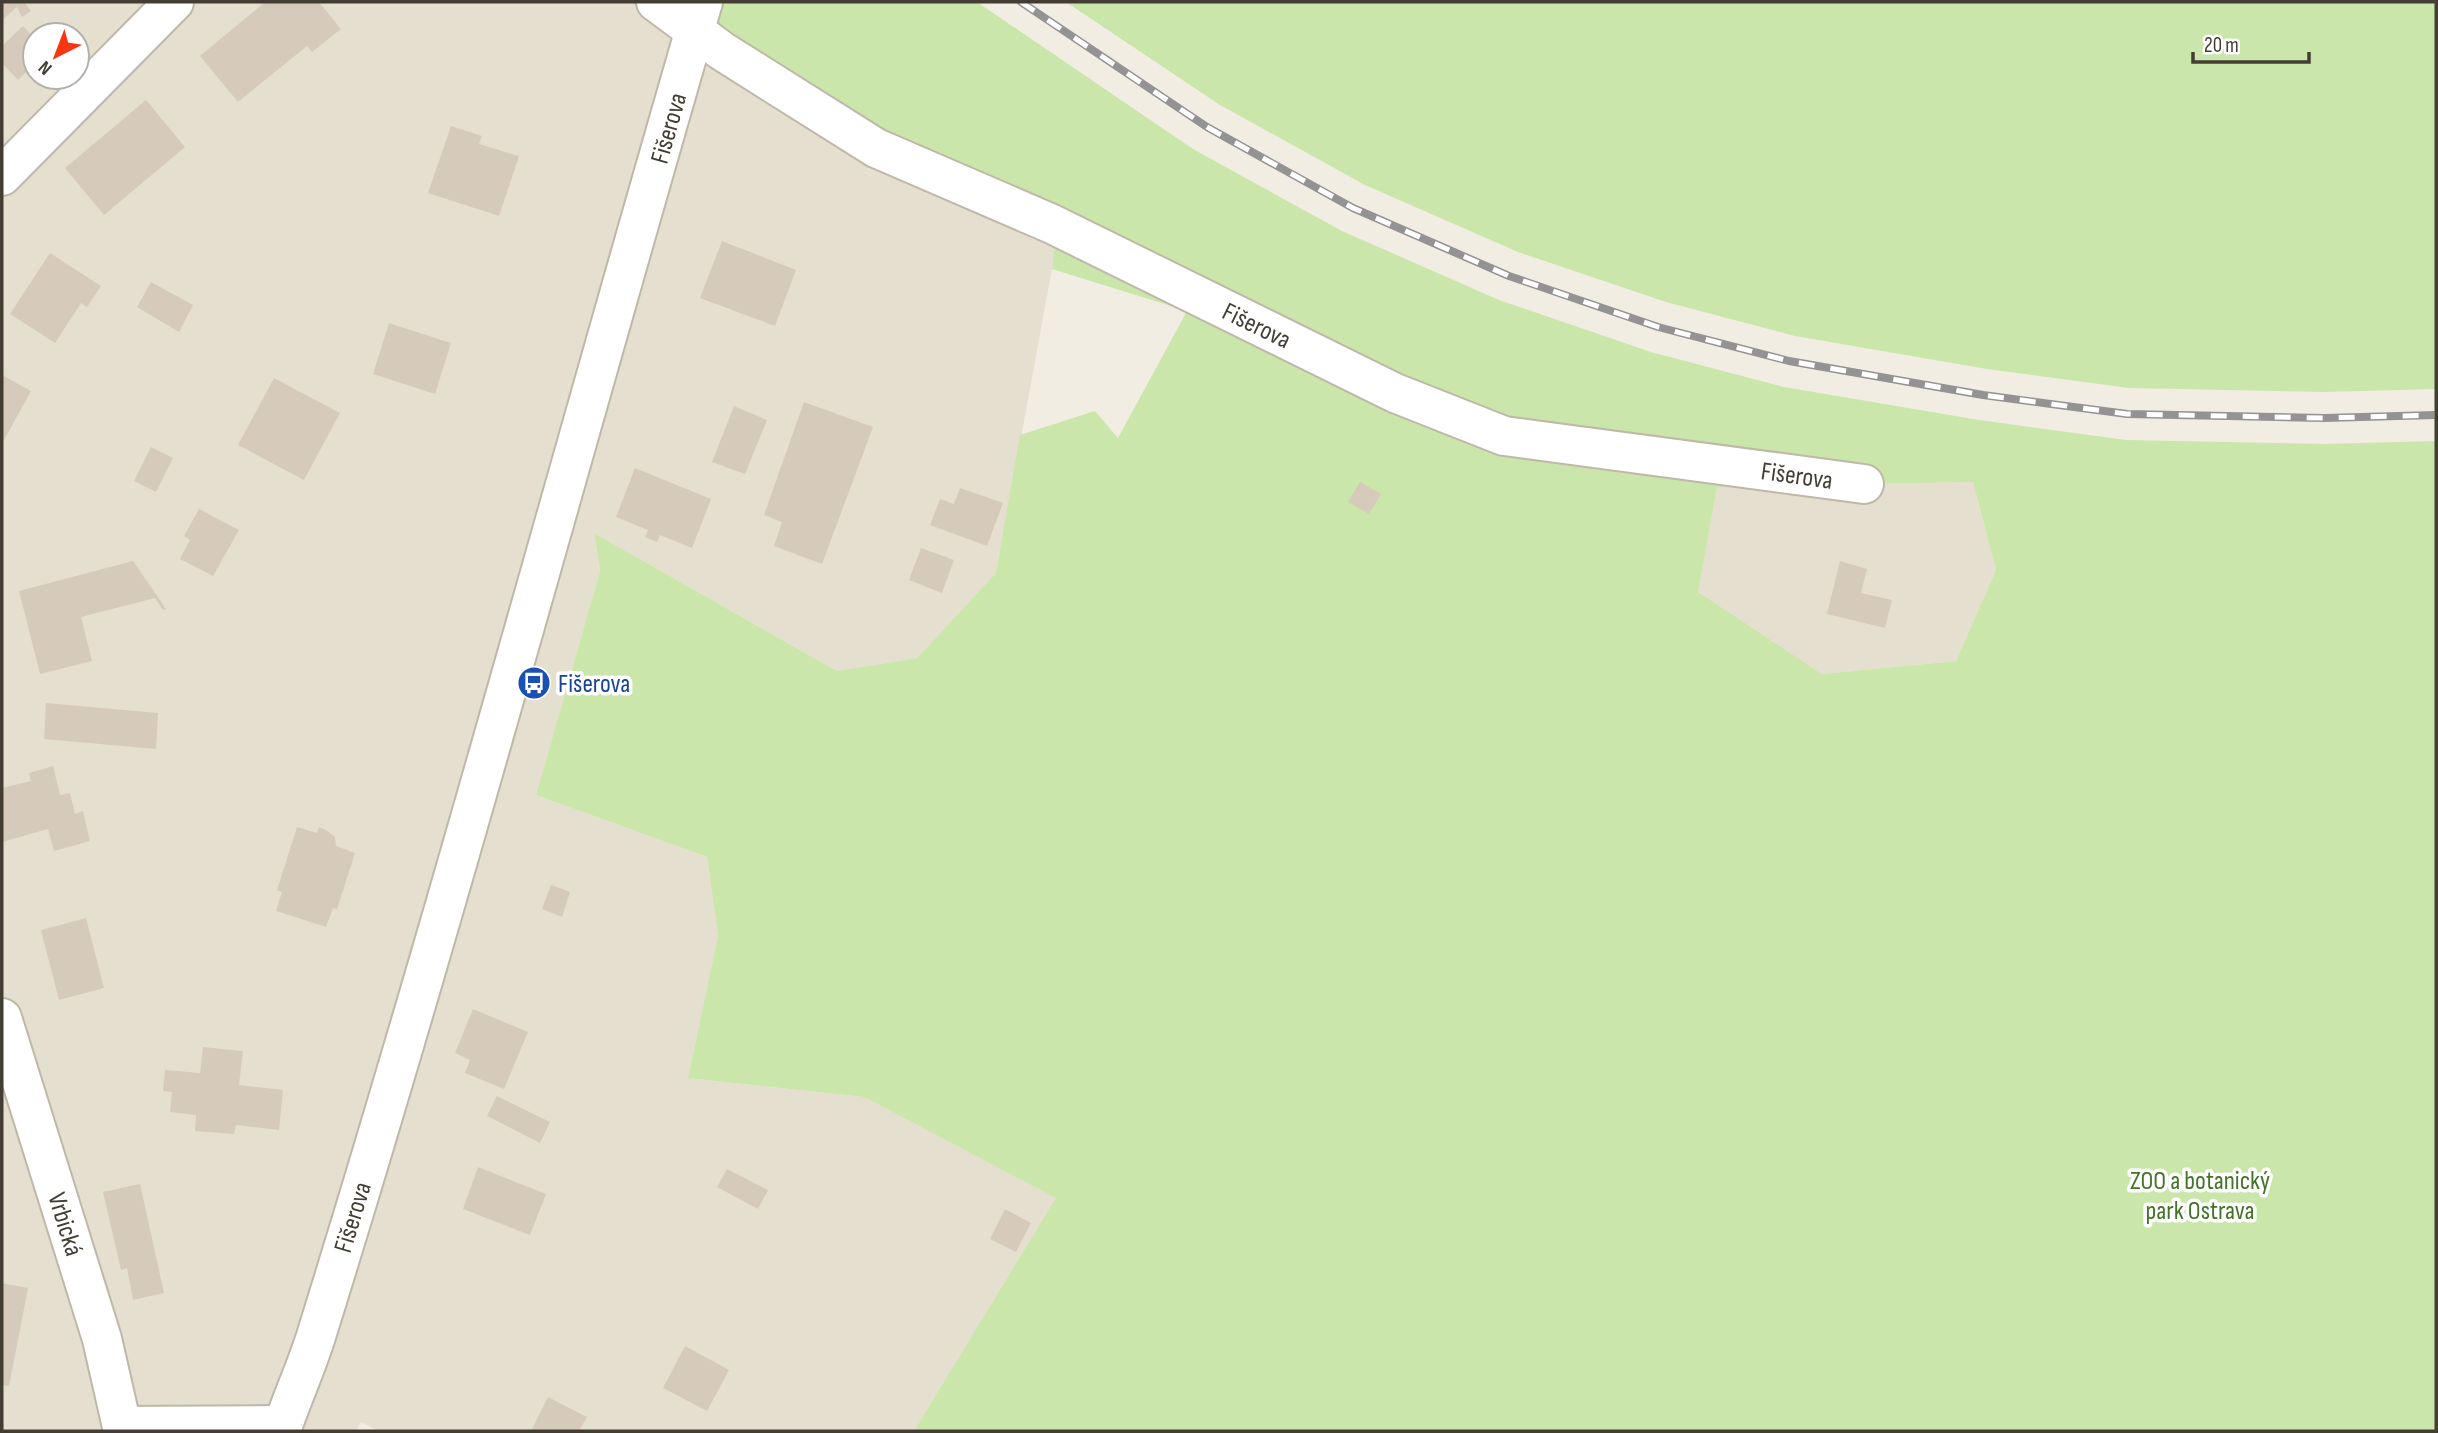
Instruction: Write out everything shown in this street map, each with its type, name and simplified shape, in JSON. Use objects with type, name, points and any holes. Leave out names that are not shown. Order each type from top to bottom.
[{"type":"street","points":[[2,176],[174,2]]},
{"type":"street","points":[[656,2],[700,15]]},
{"type":"street","name":"Fišerova","points":[[282,1428],[316,1338],[471,822],[560,497],[700,15],[876,148],[1052,224],[1395,393],[1504,436],[1864,484]]},
{"type":"street","name":"Vrbická","points":[[2,1018],[102,1339],[123,1429]]},
{"type":"street","points":[[123,1429],[282,1428]]},
{"type":"shaded area","points":[[2,2],[675,2],[1059,210],[1052,269],[996,573],[917,658],[837,671],[594,533],[600,571],[536,795],[707,857],[718,936],[688,1078],[864,1097],[1057,1198],[914,1431],[379,1431],[361,1422],[356,1431],[2,1431]]},
{"type":"shaded area","points":[[1973,482],[1996,570],[1956,661],[1822,674],[1697,592],[1717,487]]},
{"type":"green space","name":"ZOO a botanický park Ostrava","points":[[675,2],[977,2],[1193,149],[1342,231],[1499,300],[1651,352],[1784,387],[1979,420],[2126,440],[2324,444],[2436,441],[2436,1431],[914,1431],[1056,1198],[864,1097],[688,1078],[718,936],[707,857],[536,795],[600,571],[594,533],[837,671],[917,658],[996,573],[1020,435],[1095,411],[1118,438],[1187,311],[1052,269],[1059,209],[891,145]],"holes":[[[1973,482],[1996,570],[1956,661],[1822,674],[1698,592],[1717,487]]]},
{"type":"green space","points":[[1066,2],[2436,2],[2436,389],[2324,392],[2129,388],[1987,369],[1795,336],[1666,302],[1518,252],[1365,185],[1220,105]]},
{"type":"building","points":[[2,2],[24,2],[31,11],[22,17],[17,7],[2,20]]},
{"type":"building","points":[[265,2],[319,2],[341,29],[312,52],[307,46],[238,102],[200,56]]},
{"type":"building","points":[[21,28],[21,77],[18,80],[2,63],[2,46]]},
{"type":"building","points":[[146,100],[185,147],[104,215],[65,168]]},
{"type":"building","points":[[451,126],[482,136],[479,144],[519,156],[499,216],[428,193]]},
{"type":"building","points":[[722,241],[796,270],[775,326],[700,298]]},
{"type":"building","points":[[50,253],[101,286],[87,307],[81,303],[55,343],[10,314]]},
{"type":"building","points":[[151,282],[193,305],[179,332],[137,307]]},
{"type":"building","points":[[389,323],[451,343],[435,394],[373,374]]},
{"type":"building","points":[[2,375],[31,391],[4,440],[2,439]]},
{"type":"building","points":[[274,378],[340,413],[304,480],[238,445]]},
{"type":"building","points":[[804,402],[873,427],[822,564],[774,546],[782,522],[764,515]]},
{"type":"building","points":[[734,406],[767,420],[745,474],[712,462]]},
{"type":"building","points":[[151,447],[173,458],[156,492],[134,481]]},
{"type":"building","points":[[635,468],[711,499],[692,548],[660,535],[657,542],[645,537],[648,530],[616,517]]},
{"type":"building","points":[[1360,482],[1381,494],[1369,514],[1348,502]]},
{"type":"building","points":[[960,488],[1003,503],[987,546],[930,525],[940,499],[954,504]]},
{"type":"building","points":[[199,509],[239,530],[213,576],[180,559],[190,540],[184,536]]},
{"type":"building","points":[[921,548],[954,560],[942,593],[909,580]]},
{"type":"building","points":[[133,561],[166,609],[163,610],[155,598],[81,617],[92,661],[40,674],[19,591]]},
{"type":"building","points":[[1840,561],[1867,569],[1861,593],[1892,600],[1885,628],[1827,614]]},
{"type":"building","points":[[46,703],[158,713],[156,749],[44,739]]},
{"type":"building","points":[[53,766],[60,795],[70,793],[75,814],[83,811],[90,841],[54,851],[48,829],[2,842],[2,788],[31,781],[29,773]]},
{"type":"building","points":[[297,827],[317,833],[319,827],[324,829],[335,837],[336,846],[355,853],[337,909],[333,908],[326,927],[276,911],[282,892],[277,890]]},
{"type":"building","points":[[551,885],[570,892],[562,917],[542,909]]},
{"type":"building","points":[[86,918],[104,988],[59,1000],[41,930]]},
{"type":"building","points":[[473,1009],[528,1032],[504,1089],[465,1073],[470,1060],[455,1053]]},
{"type":"building","points":[[203,1047],[243,1051],[239,1085],[283,1090],[279,1130],[236,1125],[234,1134],[195,1131],[196,1115],[170,1112],[172,1092],[163,1091],[165,1070],[200,1073]]},
{"type":"building","points":[[497,1096],[550,1122],[540,1143],[487,1116]]},
{"type":"building","points":[[478,1167],[546,1194],[530,1235],[463,1209]]},
{"type":"building","points":[[727,1169],[768,1190],[758,1209],[717,1187]]},
{"type":"building","points":[[140,1184],[164,1293],[133,1300],[127,1268],[121,1270],[103,1192]]},
{"type":"building","points":[[1005,1209],[1031,1223],[1016,1252],[990,1239]]},
{"type":"building","points":[[2,1283],[28,1288],[9,1386],[2,1385]]},
{"type":"building","points":[[685,1346],[729,1370],[707,1411],[663,1388]]},
{"type":"building","points":[[548,1397],[587,1417],[579,1431],[531,1431]]},
{"type":"railway","points":[[1021,2],[1207,127],[1353,208],[1509,276],[1658,327],[1789,361],[1983,395],[2127,414],[2324,418],[2436,415]]},
{"type":"place","name":"Fišerova","points":[[534,683]]}]
